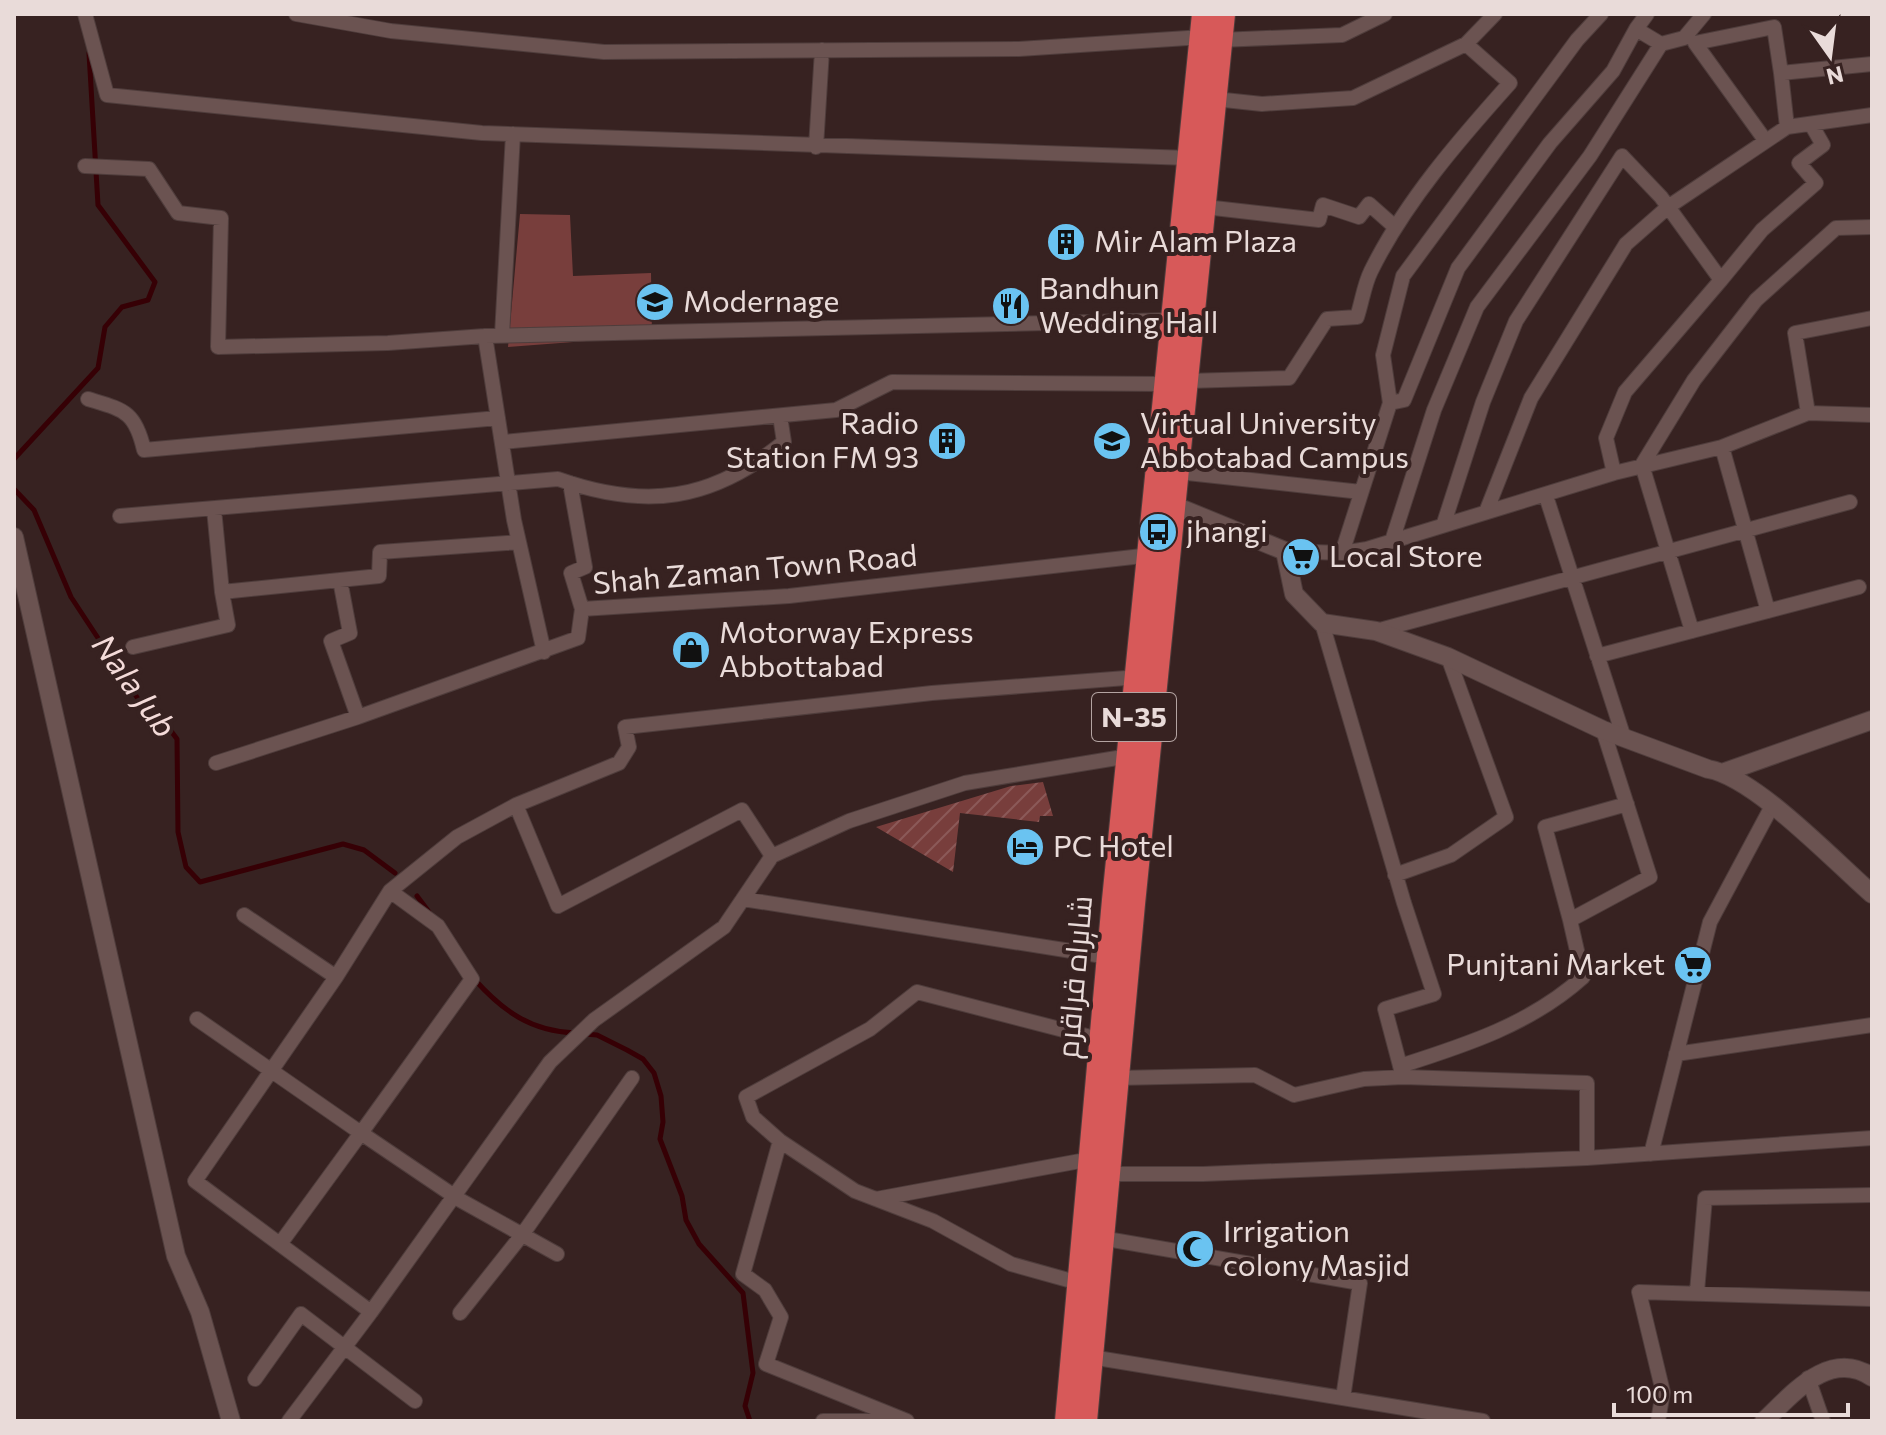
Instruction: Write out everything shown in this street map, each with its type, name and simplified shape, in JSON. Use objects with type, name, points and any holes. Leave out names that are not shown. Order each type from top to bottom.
[{"type":"highway","name":"شاہراہ قراقرم","points":[[1181,354],[1175,320],[1189,158],[1209,31],[1223,14]]},
{"type":"highway","name":"شاہراہ قراقرم","points":[[1085,1421],[1101,1238],[1102,1040],[1109,957],[1151,555],[1205,207],[1215,99],[1209,31]]},
{"type":"highway","name":"شاہراہ قراقرم","points":[[1067,1421],[1079,1283],[1117,1078],[1178,472],[1178,382]]},
{"type":"street","points":[[85,14],[107,95],[513,134],[1189,158]]},
{"type":"street","points":[[296,14],[391,31],[604,52],[1019,49],[1209,31],[1342,35],[1385,14]]},
{"type":"street","points":[[1215,99],[1262,104],[1353,98],[1466,44],[1495,14]]},
{"type":"street","points":[[1342,553],[1390,403],[1383,355],[1403,276],[1577,40],[1601,14]]},
{"type":"street","points":[[1390,403],[1404,400],[1458,268],[1550,143],[1613,71],[1647,14]]},
{"type":"street","points":[[1392,541],[1434,410],[1477,307],[1590,156],[1661,44],[1684,38],[1704,14]]},
{"type":"street","points":[[1765,140],[1695,43],[1774,27],[1787,127]]},
{"type":"street","points":[[1636,29],[1661,44]]},
{"type":"street","points":[[502,442],[836,410],[892,382],[1178,382],[1289,378],[1327,319],[1357,317],[1369,274],[1395,227],[1474,123],[1510,83],[1466,44]]},
{"type":"street","points":[[816,147],[822,50]]},
{"type":"street","points":[[1781,73],[1872,64]]},
{"type":"street","points":[[1486,512],[1531,398],[1626,244],[1668,207],[1787,127],[1872,115]]},
{"type":"street","points":[[1614,473],[1606,438],[1625,392],[1762,230],[1816,183],[1799,163],[1823,145],[1811,124]]},
{"type":"street","points":[[502,335],[513,134]]},
{"type":"street","points":[[1444,523],[1479,415],[1516,321],[1622,156],[1668,207],[1721,280]]},
{"type":"street","points":[[85,166],[149,169],[178,213],[221,218],[218,347],[388,343],[502,335],[1175,320]]},
{"type":"street","points":[[1205,207],[1319,220],[1323,205],[1359,217],[1369,204],[1395,227]]},
{"type":"street","points":[[1692,631],[1642,465],[1694,380],[1756,300],[1836,228],[1872,227]]},
{"type":"street","points":[[1808,413],[1795,333],[1872,318]]},
{"type":"street","points":[[485,336],[519,542],[544,652]]},
{"type":"street","points":[[88,399],[124,410],[138,425],[144,450],[498,418]]},
{"type":"street","points":[[1175,506],[1285,551],[1342,553],[1546,496],[1642,465],[1722,447],[1808,413],[1872,415]]},
{"type":"street","points":[[120,516],[558,479],[593,492],[655,497],[715,487],[761,461],[784,442],[780,416]]},
{"type":"street","points":[[1722,447],[1768,611]]},
{"type":"street","points":[[1178,472],[1361,492]]},
{"type":"street","points":[[570,483],[585,567],[571,573],[582,609]]},
{"type":"street","points":[[1546,496],[1624,738]]},
{"type":"street","points":[[1376,631],[1850,502]]},
{"type":"street","points":[[133,647],[228,625],[214,509]]},
{"type":"street","points":[[14,537],[176,1256],[200,1312],[231,1421]]},
{"type":"street","points":[[222,592],[379,576],[380,552],[519,542]]},
{"type":"street","points":[[1285,551],[1294,594],[1322,623],[1395,875],[1434,994],[1385,1009],[1402,1072]]},
{"type":"street","name":"Shah Zaman Town Road","points":[[216,763],[358,717],[578,638],[582,609],[789,596],[1151,555]]},
{"type":"street","points":[[340,580],[350,633],[331,641],[358,717]]},
{"type":"street","points":[[1597,656],[1859,587]]},
{"type":"street","points":[[1322,623],[1376,631],[1448,657],[1603,730],[1708,769],[1725,772],[1772,806],[1872,893]]},
{"type":"street","points":[[1395,875],[1451,855],[1506,817],[1448,657]]},
{"type":"street","points":[[371,1312],[195,1181],[336,977],[390,891],[432,853],[516,805],[619,763],[629,747],[625,727],[932,693],[1139,677]]},
{"type":"street","points":[[1725,772],[1872,720]]},
{"type":"street","points":[[1570,920],[1650,877],[1603,730]]},
{"type":"street","points":[[289,1421],[550,1062],[588,1025],[724,927],[772,856],[849,821],[965,783],[1129,756]]},
{"type":"street","points":[[1117,1078],[1255,1075],[1294,1095],[1402,1072],[1479,1041],[1558,999],[1583,977],[1545,827],[1627,804]]},
{"type":"street","points":[[516,805],[558,906],[742,810],[772,856]]},
{"type":"street","points":[[1651,1154],[1710,922],[1772,806]]},
{"type":"street","points":[[280,1244],[472,979],[438,926],[390,891]]},
{"type":"street","points":[[743,899],[1109,957]]},
{"type":"street","points":[[244,915],[336,977]]},
{"type":"street","points":[[1079,1283],[1011,1264],[933,1221],[855,1191],[780,1141],[753,1117],[746,1097],[870,1029],[917,992],[1102,1040]]},
{"type":"street","points":[[197,1019],[454,1196],[557,1254]]},
{"type":"street","points":[[1676,1054],[1872,1025]]},
{"type":"street","points":[[1402,1072],[1587,1083],[1587,1158]]},
{"type":"street","points":[[460,1313],[522,1235],[632,1078]]},
{"type":"street","points":[[876,1199],[1100,1166],[1203,1174],[1587,1158],[1872,1138]]},
{"type":"street","points":[[780,1141],[743,1274],[765,1290],[781,1317],[766,1364],[907,1421]]},
{"type":"street","points":[[1697,1292],[1705,1198],[1872,1195]]},
{"type":"street","points":[[1101,1238],[1360,1283],[1343,1398]]},
{"type":"street","points":[[1658,1421],[1663,1392],[1639,1292],[1872,1299]]},
{"type":"street","points":[[255,1379],[301,1314],[415,1401]]},
{"type":"street","points":[[1091,1357],[1483,1421]]},
{"type":"street","points":[[1764,1421],[1808,1378],[1850,1368],[1871,1373]]},
{"type":"street","points":[[1808,1378],[1823,1421]]},
{"type":"street","points":[[831,1421],[880,1421]]},
{"type":"shaded area","points":[[520,214],[570,215],[573,276],[651,273],[652,336],[508,347]]},
{"type":"shaded area","points":[[1043,782],[1053,816],[1040,816],[1039,822],[960,813],[953,872],[876,827],[1011,786]]},
{"type":"waterway","name":"Nala Jub","points":[[14,459],[98,368],[105,327],[122,307],[148,300],[155,282],[98,205],[89,53]]},
{"type":"waterway","name":"Nala Jub","points":[[14,489],[34,510],[71,597],[144,708],[165,723],[177,739],[178,832],[186,867],[200,882],[343,844],[364,850],[395,873]]},
{"type":"waterway","name":"Nala Jub","points":[[417,896],[429,912]]},
{"type":"waterway","name":"Nala Jub","points":[[475,980],[519,1018],[545,1028],[575,1033]]},
{"type":"waterway","name":"Nala Jub","points":[[585,1034],[597,1035],[643,1059],[654,1073],[661,1096],[663,1122],[660,1139],[682,1196],[686,1220],[699,1244],[743,1293],[753,1373],[745,1406],[750,1421]]},
{"type":"place","name":"Mir Alam Plaza","points":[[1066,242]]},
{"type":"place","name":"Modernage","points":[[655,302]]},
{"type":"place","name":"Bandhun Wedding Hall","points":[[1011,306]]},
{"type":"place","name":"Radio Station FM 93","points":[[947,441]]},
{"type":"place","name":"Virtual University Abbotabad Campus","points":[[1112,441]]},
{"type":"place","name":"jhangi","points":[[1158,532]]},
{"type":"place","name":"Local Store","points":[[1301,557]]},
{"type":"place","name":"Motorway Express Abbottabad","points":[[691,650]]},
{"type":"place","name":"PC Hotel","points":[[1025,847]]},
{"type":"place","name":"Punjtani Market","points":[[1693,965]]},
{"type":"place","name":"Irrigation colony Masjid","points":[[1195,1249]]}]
